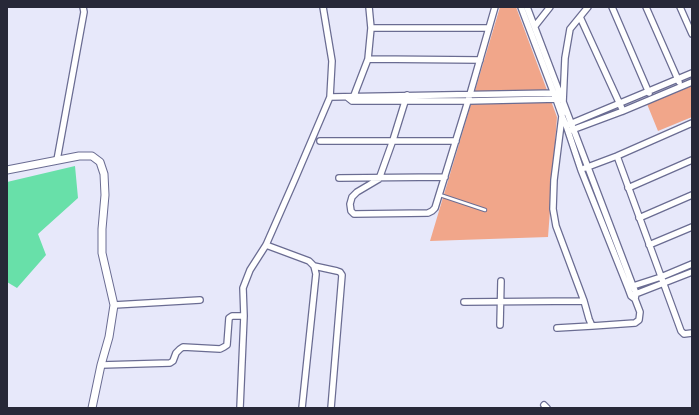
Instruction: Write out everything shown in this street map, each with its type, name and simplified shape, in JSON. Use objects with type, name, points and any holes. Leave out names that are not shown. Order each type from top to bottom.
[{"type":"street","points":[[57,160],[84,12],[83,7]]},
{"type":"street","points":[[240,408],[244,316],[243,288],[250,270],[266,245],[330,97],[332,61],[323,7]]},
{"type":"street","points":[[351,98],[368,60],[371,28],[369,7]]},
{"type":"street","points":[[407,98],[379,179],[357,192],[352,197],[350,204],[351,211],[354,214],[428,212],[435,208],[470,95],[495,7]]},
{"type":"street","points":[[521,7],[559,97],[572,123],[630,287]]},
{"type":"street","points":[[527,7],[559,97],[562,116],[581,170],[640,312],[639,320],[635,323],[557,328]]},
{"type":"street","points":[[535,26],[550,7]]},
{"type":"street","points":[[559,97],[570,29],[588,7]]},
{"type":"street","points":[[612,7],[651,99]]},
{"type":"street","points":[[646,7],[681,87]]},
{"type":"street","points":[[680,7],[692,34]]},
{"type":"street","points":[[580,17],[623,110]]},
{"type":"street","points":[[371,28],[489,28]]},
{"type":"street","points":[[368,60],[480,60]]},
{"type":"street","points":[[566,125],[692,73]]},
{"type":"street","points":[[567,132],[692,82]]},
{"type":"street","points":[[330,97],[407,98],[470,95],[559,97]]},
{"type":"street","points":[[407,98],[468,101],[559,97]]},
{"type":"street","points":[[562,116],[554,180],[553,209],[556,226],[592,326]]},
{"type":"street","points":[[581,170],[692,123]]},
{"type":"street","points":[[320,141],[456,141]]},
{"type":"street","points":[[7,170],[79,156],[92,156],[100,162],[104,174],[105,196],[102,229],[102,253],[114,305],[109,337],[101,365],[92,408]]},
{"type":"street","points":[[617,156],[681,331],[684,334],[692,333]]},
{"type":"street","points":[[628,188],[692,160]]},
{"type":"street","points":[[339,178],[379,179],[445,177]]},
{"type":"street","points":[[639,218],[692,195]]},
{"type":"street","points":[[649,245],[692,227]]},
{"type":"street","points":[[266,245],[309,261],[314,266],[316,274],[302,408]]},
{"type":"street","points":[[630,287],[661,277],[692,264]]},
{"type":"street","points":[[314,266],[340,272],[342,276],[331,408]]},
{"type":"street","points":[[634,296],[692,272]]},
{"type":"street","points":[[500,325],[501,281]]},
{"type":"street","points":[[114,305],[200,300]]},
{"type":"street","points":[[464,302],[584,301]]},
{"type":"street","points":[[101,365],[170,363],[173,361],[176,353],[184,347],[224,348],[227,345],[229,318],[232,316],[244,316]]},
{"type":"lane","points":[[439,195],[485,210]]},
{"type":"shaded area","points":[[500,7],[516,7],[557,117],[548,237],[430,241]]},
{"type":"shaded area","points":[[692,86],[692,117],[658,131],[647,104]]},
{"type":"shaded area","points":[[75,166],[78,198],[38,234],[46,255],[17,288],[7,282],[7,182]]}]
